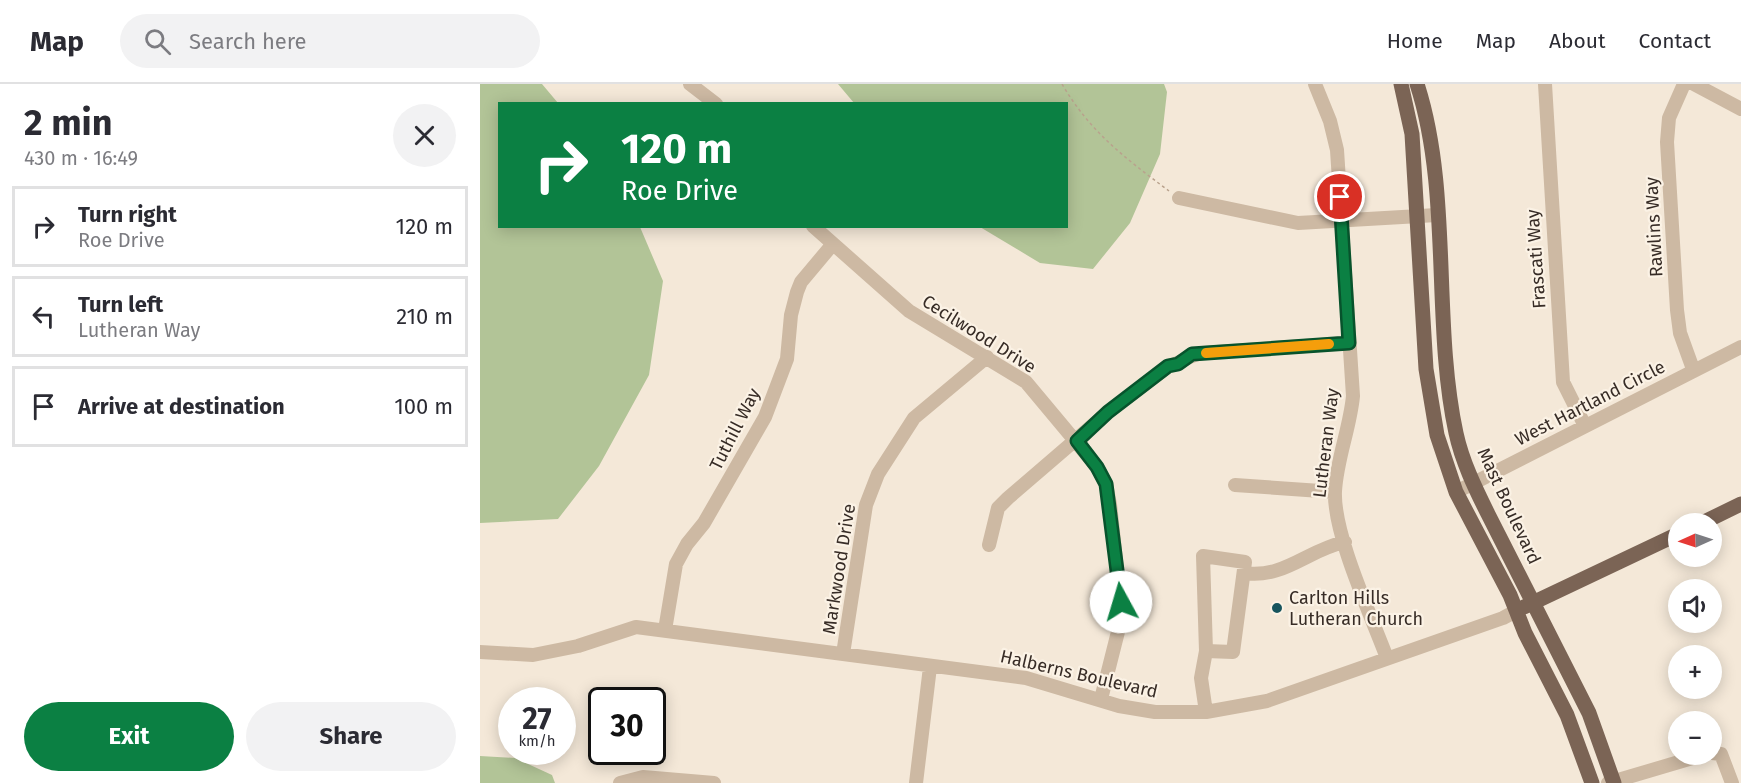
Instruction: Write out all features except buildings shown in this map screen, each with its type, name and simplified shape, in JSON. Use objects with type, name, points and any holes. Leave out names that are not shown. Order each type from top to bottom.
[{"type":"main road","name":"Mast Boulevard","points":[[1401,84],[1412,134],[1430,403],[1437,435],[1456,492],[1493,561],[1578,739],[1592,783]]},
{"type":"main road","name":"Mast Boulevard","points":[[1417,84],[1430,141],[1450,393],[1456,435],[1473,483],[1588,713],[1612,782]]},
{"type":"main road","points":[[1722,513],[1741,504]]},
{"type":"main road","name":"Halberns Boulevard","points":[[1516,611],[1668,539]]},
{"type":"street","points":[[690,84],[713,102]]},
{"type":"street","name":"Lutheran Way","points":[[1315,84],[1335,140],[1353,396],[1350,424],[1339,455],[1335,492],[1336,511],[1387,658]]},
{"type":"street","name":"Frascati Way","points":[[1545,84],[1563,382],[1585,426]]},
{"type":"street","name":"Rawlins Way","points":[[1684,84],[1669,118],[1667,142],[1677,310],[1680,333],[1693,369]]},
{"type":"street","points":[[1694,84],[1741,109]]},
{"type":"street","points":[[1179,198],[1298,222],[1437,215]]},
{"type":"street","name":"Cecilwood Drive","points":[[815,228],[909,311],[1026,382],[1097,467],[1106,484],[1121,602],[1121,624],[1101,699]]},
{"type":"street","name":"Tuthill Way","points":[[665,630],[676,564],[687,544],[704,523],[765,417],[787,359],[791,315],[797,292],[801,282],[832,245]]},
{"type":"street","points":[[989,545],[998,508],[1108,412],[1168,366],[1178,364],[1192,354],[1349,343]]},
{"type":"street","name":"West Hartland Circle","points":[[1456,492],[1693,369],[1741,347]]},
{"type":"street","name":"Markwood Drive","points":[[843,654],[866,505],[878,474],[914,418],[987,357]]},
{"type":"street","points":[[1235,485],[1335,492]]},
{"type":"street","points":[[1244,573],[1260,575],[1274,573],[1333,544],[1345,542]]},
{"type":"street","points":[[1206,651],[1233,652],[1245,562],[1203,556],[1206,651],[1201,678],[1206,712]]},
{"type":"street","name":"Halberns Boulevard","points":[[480,652],[534,655],[578,646],[636,627],[1026,678],[1119,706],[1146,711],[1206,712],[1267,701],[1501,619],[1516,611]]},
{"type":"street","points":[[916,783],[930,667]]},
{"type":"street","points":[[1722,757],[1732,783]]},
{"type":"street","points":[[1612,782],[1669,765]]},
{"type":"street","points":[[620,783],[643,777],[714,783]]},
{"type":"path","points":[[1062,84],[1078,111],[1097,133],[1179,198]]},
{"type":"green space","points":[[480,84],[542,84],[557,102],[498,102],[498,228],[640,228],[663,281],[649,375],[599,466],[558,519],[480,523]]},
{"type":"green space","points":[[838,84],[1164,84],[1167,92],[1160,154],[1130,223],[1093,269],[1040,263],[982,228],[1068,228],[1068,102],[853,102]]},
{"type":"green space","points":[[480,756],[498,757],[498,765],[530,765],[552,775],[555,783],[480,783]]},
{"type":"slow traffic","points":[[1206,353],[1329,344]]},
{"type":"place","name":"Carlton Hills Lutheran Church","points":[[1277,608]]},
{"type":"route","points":[[1121,602],[1106,484],[1097,467],[1077,441],[1108,412],[1168,366],[1178,364],[1192,354],[1349,343],[1340,197]]}]
